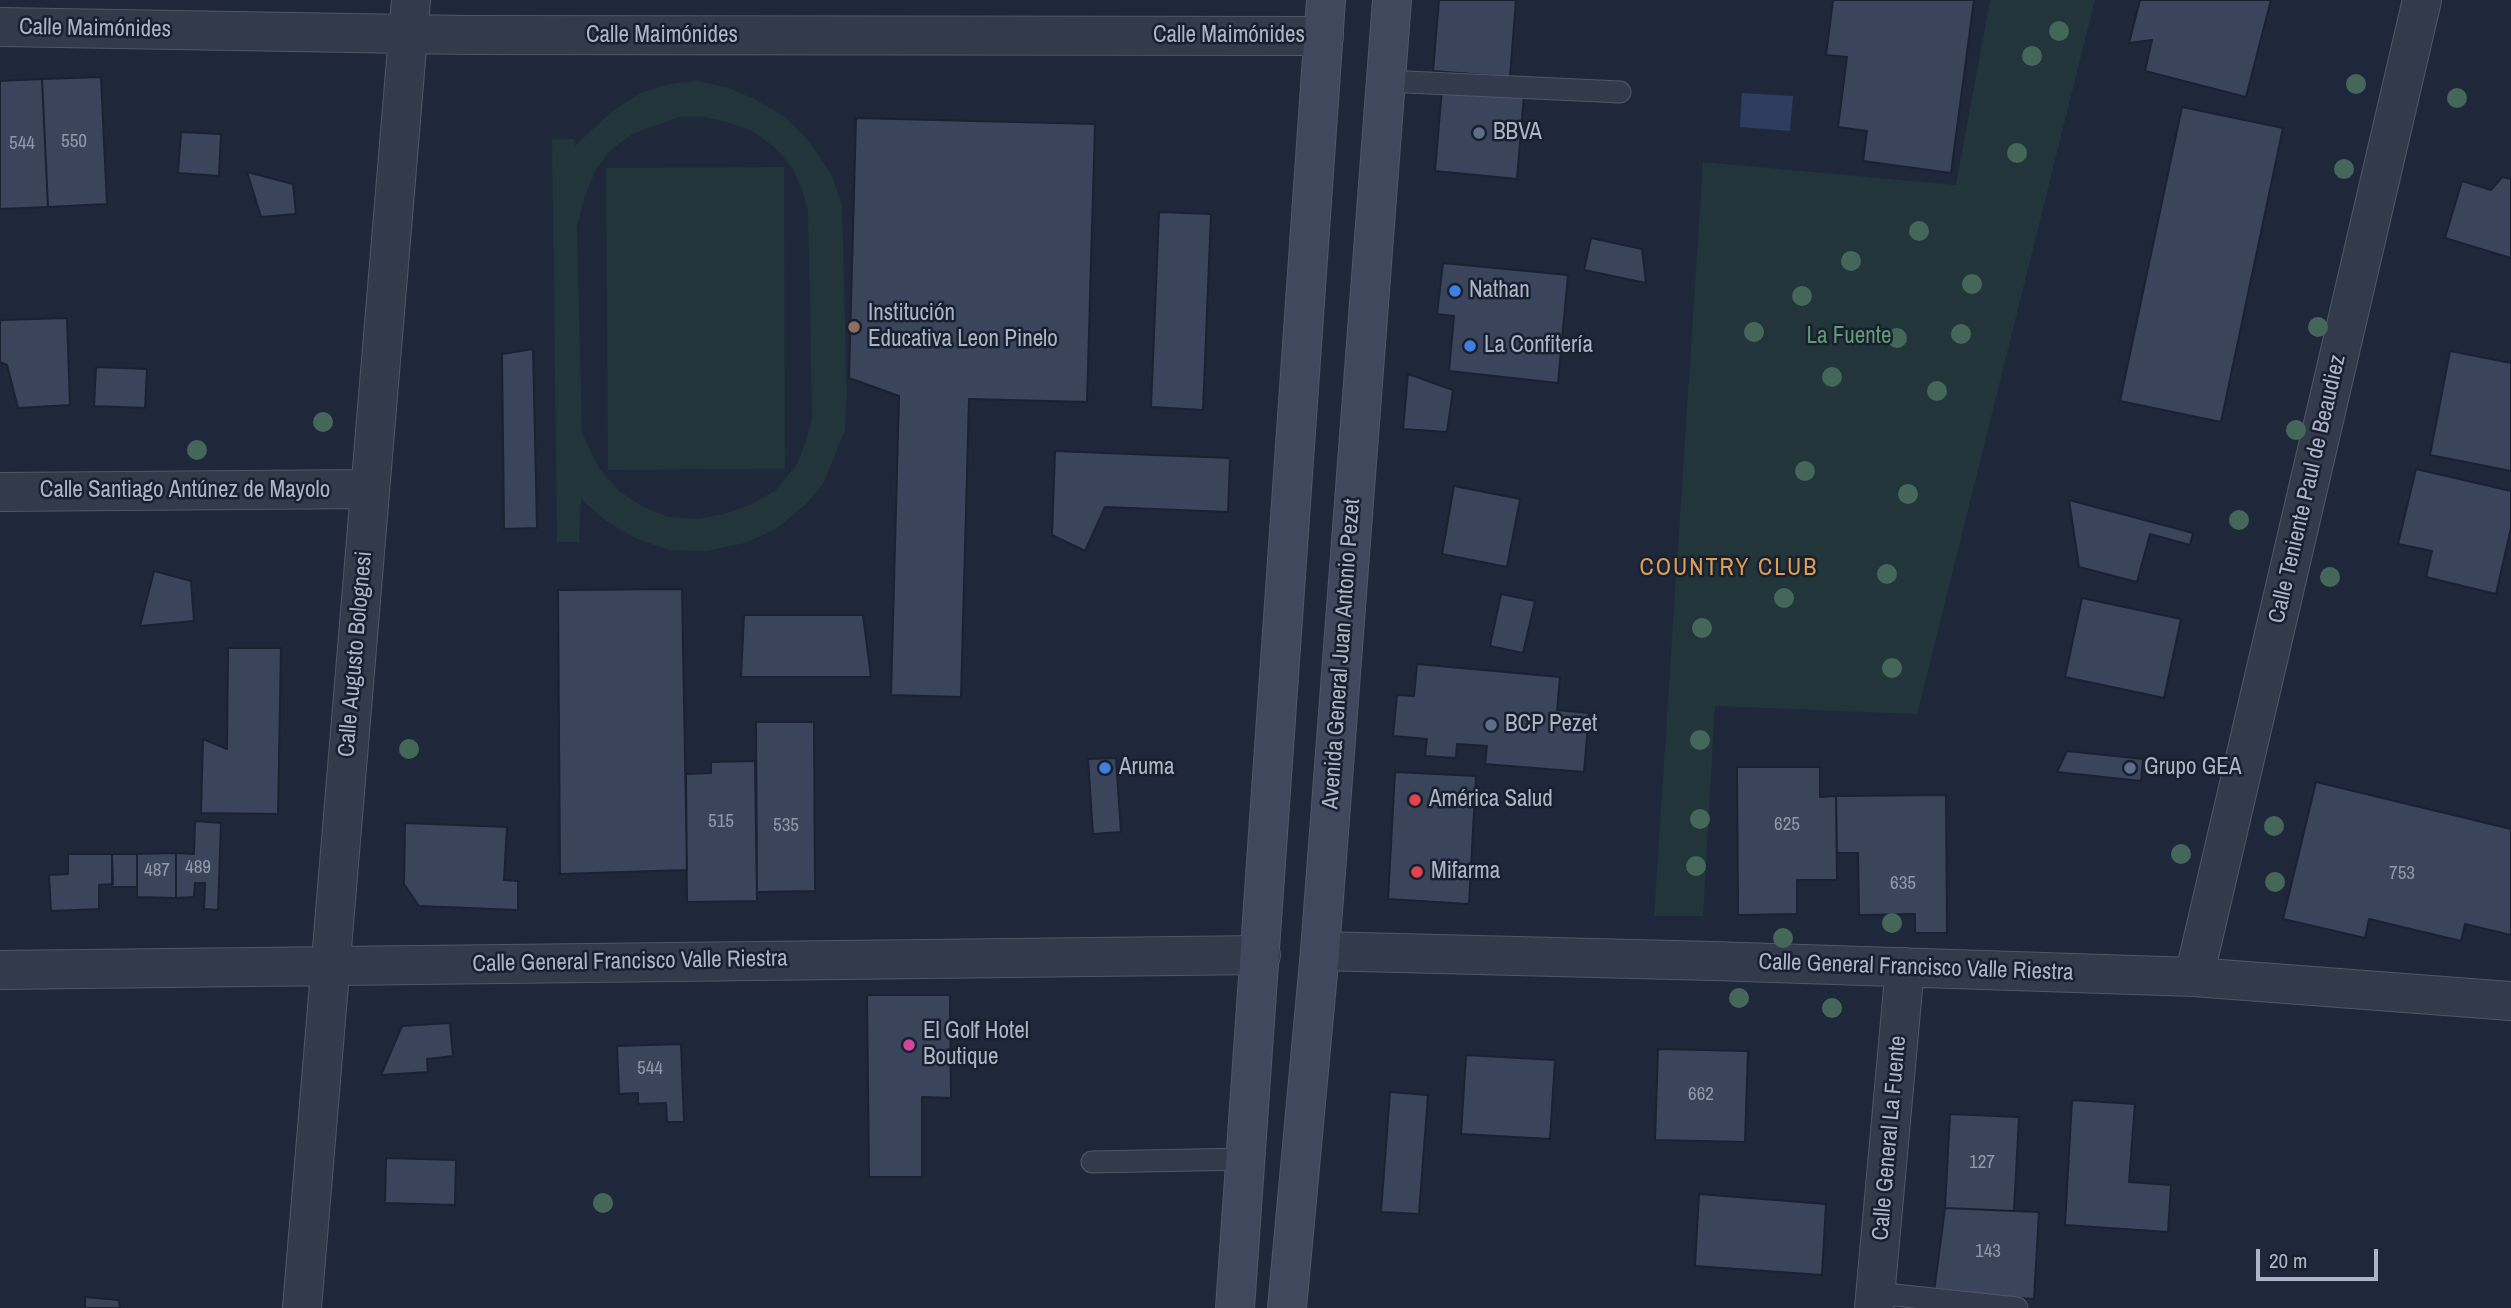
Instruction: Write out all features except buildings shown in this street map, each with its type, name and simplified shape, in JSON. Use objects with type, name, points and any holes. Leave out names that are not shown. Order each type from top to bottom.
[{"type":"street","name":"Avenida General Juan Antonio Pezet","points":[[1287,1308],[1320,951],[1392,0]]},
{"type":"street","name":"Calle Teniente Paul de Beaudiez","points":[[2194,977],[2421,0]]},
{"type":"street","name":"Calle Maimónides","points":[[0,27],[410,17],[1325,18]]},
{"type":"street","name":"Calle Augusto Bolognesi","points":[[302,1308],[410,17]]},
{"type":"street","points":[[1235,1308],[1325,18]]},
{"type":"street","name":"Calle Santiago Antúnez de Mayolo","points":[[0,492],[370,489]]},
{"type":"street","name":"Calle General Francisco Valle Riestra","points":[[1320,951],[2194,977],[2511,1001]]},
{"type":"street","name":"Calle General Francisco Valle Riestra","points":[[0,970],[1261,955]]},
{"type":"street","name":"Calle General La Fuente","points":[[1875,1301],[1905,967]]},
{"type":"lane","points":[[1386,81],[1620,92]]},
{"type":"lane","points":[[1093,1162],[1246,1159]]},
{"type":"lane","points":[[1875,1301],[2017,1308]]},
{"type":"green space","name":"La Fuente","points":[[1990,0],[2095,0],[1917,714],[1715,706],[1703,916],[1654,916],[1703,162],[1956,185]]},
{"type":"green space","points":[[697,81],[729,88],[756,100],[785,117],[809,141],[832,176],[842,206],[847,397],[845,430],[823,484],[805,505],[776,529],[745,543],[706,551],[669,550],[635,538],[606,521],[581,499],[579,542],[557,542],[552,139],[574,139],[575,146],[611,112],[640,93],[669,84]],"holes":[[[679,117],[704,117],[754,132],[774,147],[791,166],[801,186],[808,210],[812,417],[797,464],[776,490],[750,505],[697,519],[669,517],[643,507],[619,491],[599,468],[582,433],[577,227],[596,169],[611,150],[632,134]]]},
{"type":"green space","points":[[784,167],[785,469],[608,470],[606,168]]},
{"type":"water","points":[[1742,93],[1793,96],[1790,131],[1740,127]]},
{"type":"place","name":"BBVA","points":[[1479,133]]},
{"type":"place","name":"Nathan","points":[[1455,291]]},
{"type":"place","name":"Institución Educativa Leon Pinelo","points":[[854,327]]},
{"type":"place","name":"La Confitería","points":[[1470,346]]},
{"type":"place","name":"BCP Pezet","points":[[1491,725]]},
{"type":"place","name":"Aruma","points":[[1105,768]]},
{"type":"place","name":"Grupo GEA","points":[[2130,768]]},
{"type":"place","name":"América Salud","points":[[1415,800]]},
{"type":"place","name":"Mifarma","points":[[1417,872]]},
{"type":"place","name":"El Golf Hotel Boutique","points":[[909,1045]]},
{"type":"district","name":"COUNTRY CLUB","points":[[1729,569]]}]
